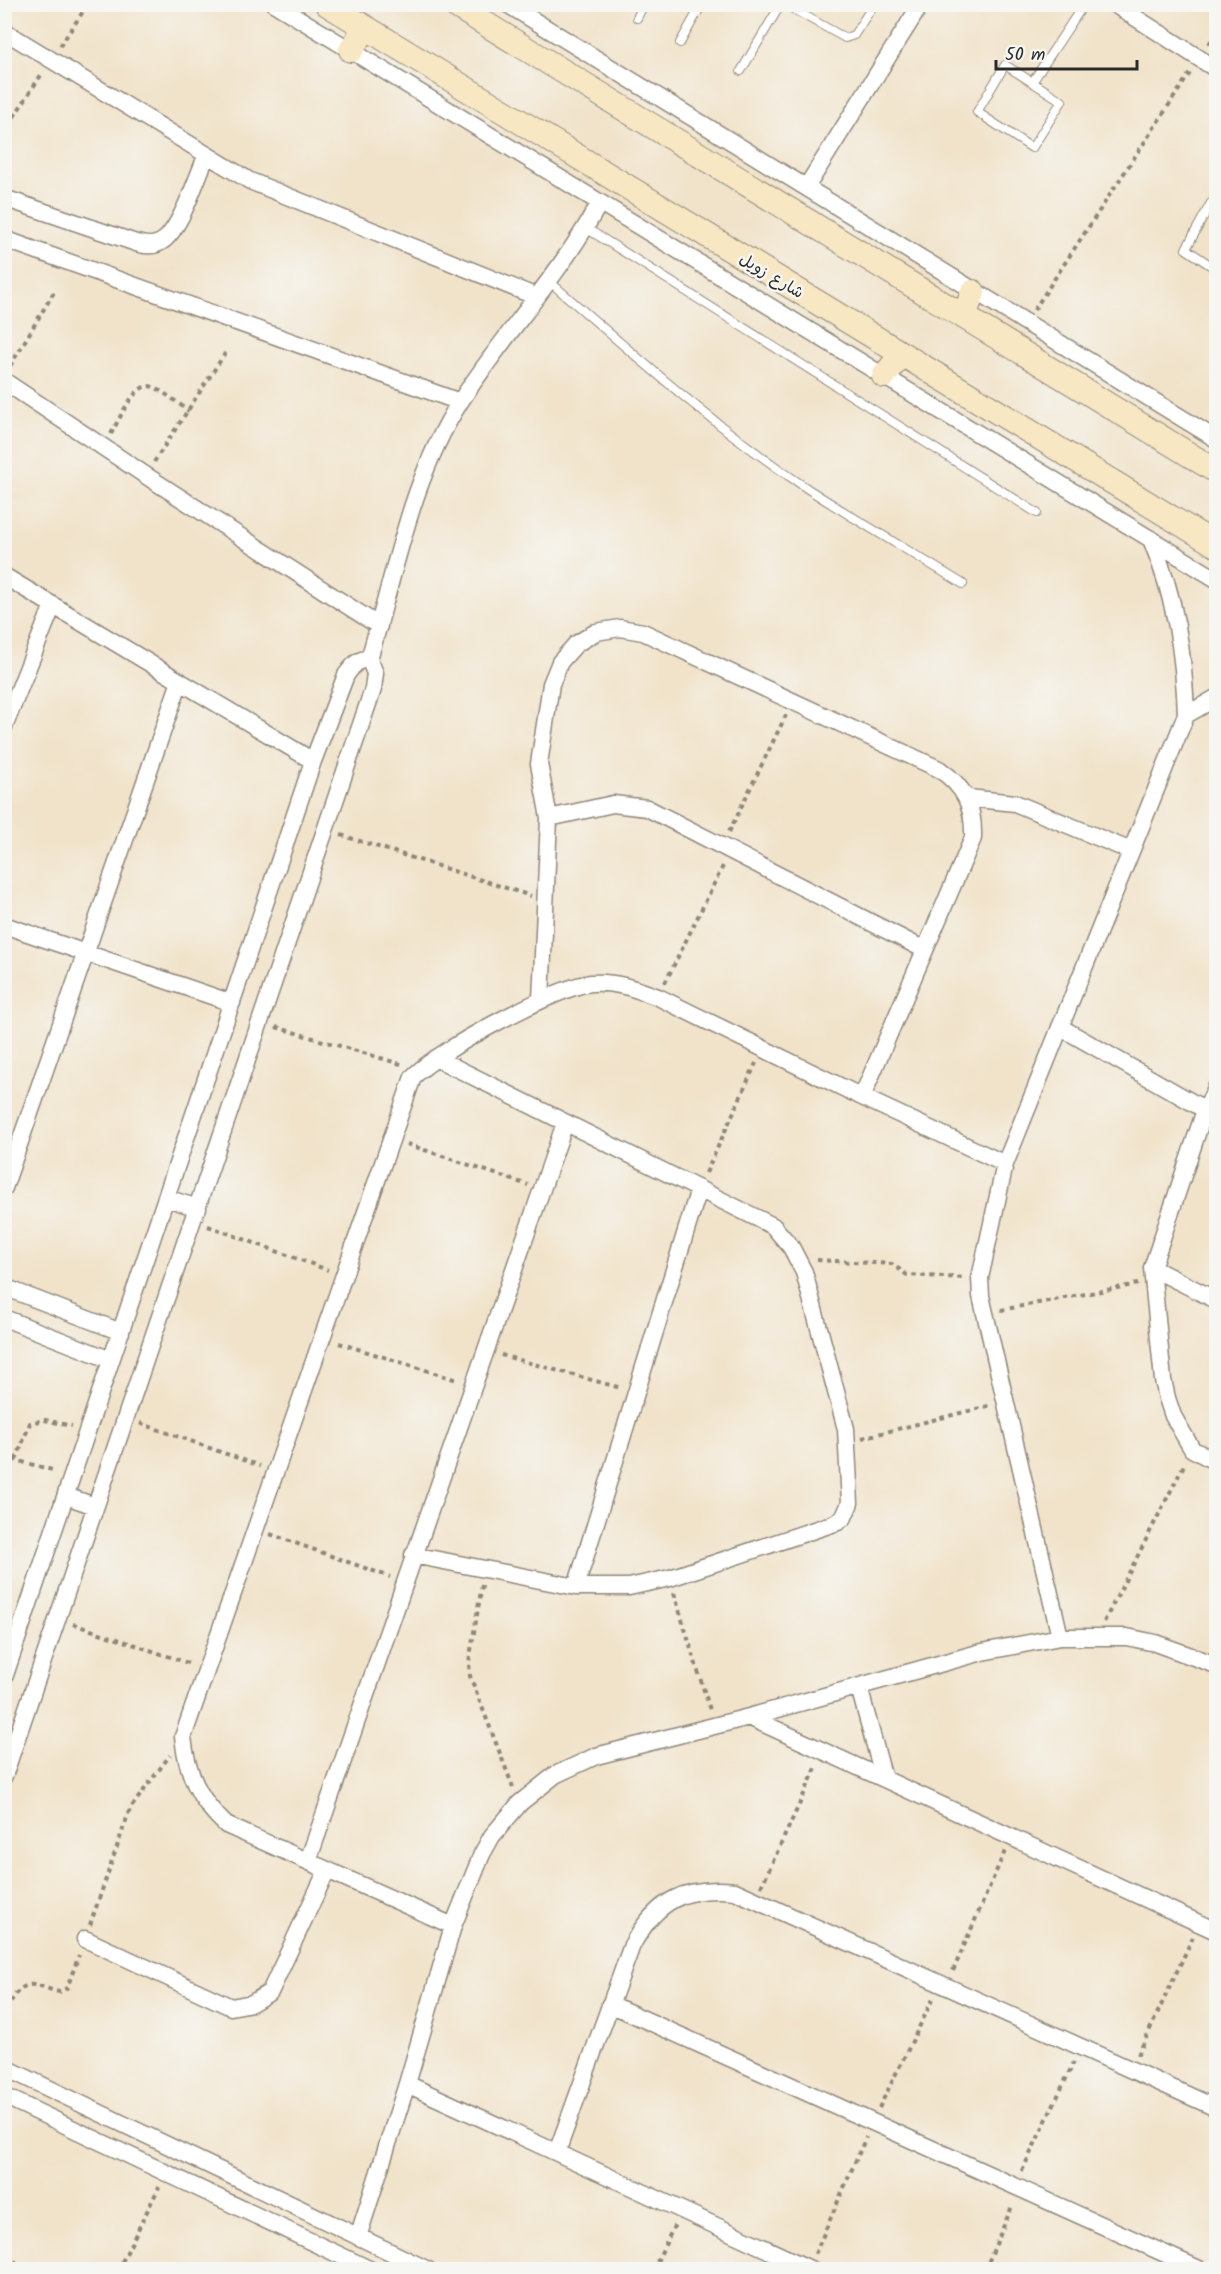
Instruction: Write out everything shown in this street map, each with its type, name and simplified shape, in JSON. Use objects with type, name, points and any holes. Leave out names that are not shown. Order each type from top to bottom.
[{"type":"main road","name":"شارع زويل","points":[[327,4],[1216,545]]},
{"type":"main road","points":[[453,4],[1216,471]]},
{"type":"main road","points":[[351,50],[365,28]]},
{"type":"main road","points":[[964,317],[974,292]]},
{"type":"main road","points":[[884,376],[902,354]]},
{"type":"street","points":[[275,4],[1216,579]]},
{"type":"street","points":[[507,4],[1216,439]]},
{"type":"street","points":[[807,186],[921,4]]},
{"type":"street","points":[[1114,4],[1216,69]]},
{"type":"street","points":[[4,32],[206,157],[250,181],[537,297]]},
{"type":"street","points":[[4,198],[136,243],[147,245],[159,243],[175,228],[206,157]]},
{"type":"street","points":[[4,1776],[374,689],[375,673],[369,659],[411,512],[438,444],[460,402],[549,281],[586,228],[599,204]]},
{"type":"street","points":[[4,239],[460,402]]},
{"type":"street","points":[[4,381],[145,476],[379,626]]},
{"type":"street","points":[[1060,1637],[980,1278],[1005,1164],[1186,715],[1185,669],[1178,623],[1167,578],[1151,539]]},
{"type":"street","points":[[4,576],[313,761]]},
{"type":"street","points":[[4,727],[53,605]]},
{"type":"street","points":[[541,1000],[549,818],[539,764],[551,684],[560,662],[576,644],[597,632],[620,628],[644,632],[939,769],[956,781],[968,798],[974,817],[973,838],[862,1097]]},
{"type":"street","points":[[4,1678],[313,761],[346,675],[354,664],[363,659],[369,659]]},
{"type":"street","points":[[4,1188],[180,681]]},
{"type":"street","points":[[1186,715],[1216,698]]},
{"type":"street","points":[[968,798],[1015,803],[1131,851]]},
{"type":"street","points":[[549,818],[613,804],[647,808],[925,950]]},
{"type":"street","points":[[4,925],[232,1003]]},
{"type":"street","points":[[453,1926],[226,1825],[211,1811],[190,1777],[183,1737],[408,1085],[419,1070],[436,1058],[556,992],[591,983],[627,985],[658,997],[1005,1164]]},
{"type":"street","points":[[1060,1027],[1211,1113]]},
{"type":"street","points":[[413,1555],[576,1587],[629,1587],[670,1578],[838,1522],[844,1517],[850,1503],[843,1414],[798,1259],[773,1226],[436,1058]]},
{"type":"street","points":[[1216,1088],[1211,1113],[1153,1274],[1163,1380],[1173,1416],[1192,1449],[1216,1462]]},
{"type":"street","points":[[308,1861],[565,1123]]},
{"type":"street","points":[[576,1587],[699,1189]]},
{"type":"street","points":[[166,1198],[195,1214]]},
{"type":"street","points":[[1153,1274],[1216,1300]]},
{"type":"street","points":[[4,1287],[121,1332]]},
{"type":"street","points":[[4,1318],[111,1360]]},
{"type":"street","points":[[66,1496],[95,1506]]},
{"type":"street","points":[[358,2237],[407,2084],[453,1926],[482,1854],[492,1836],[520,1803],[546,1781],[575,1764],[596,1756],[749,1717],[982,1652],[1060,1637],[1098,1635],[1155,1643],[1216,1665]]},
{"type":"street","points":[[859,1687],[884,1779]]},
{"type":"street","points":[[749,1717],[1216,1930]]},
{"type":"street","points":[[85,1939],[231,2007],[252,2003],[270,1992],[327,1870]]},
{"type":"street","points":[[557,2152],[632,1945],[644,1923],[663,1905],[685,1893],[710,1888],[735,1891],[1216,2108]]},
{"type":"street","points":[[610,2004],[1201,2270]]},
{"type":"street","points":[[4,2067],[428,2270]]},
{"type":"street","points":[[407,2084],[810,2269]]},
{"type":"street","points":[[4,2096],[371,2270]]},
{"type":"lane","points":[[637,18],[644,4]]},
{"type":"lane","points":[[680,43],[702,4]]},
{"type":"lane","points":[[741,71],[782,4],[845,38],[855,35],[874,4]]},
{"type":"lane","points":[[1033,81],[1084,4]]},
{"type":"lane","points":[[1005,65],[1033,81],[1062,101],[1031,148],[977,111],[1005,65]]},
{"type":"lane","points":[[1216,203],[1211,203],[1186,249],[1216,269]]},
{"type":"lane","points":[[586,228],[1037,513]]},
{"type":"lane","points":[[549,281],[651,372],[744,442],[808,488],[963,584]]},
{"type":"path","points":[[1026,323],[1216,33]]},
{"type":"path","points":[[4,375],[54,292]]},
{"type":"path","points":[[145,476],[226,352]]},
{"type":"path","points":[[104,448],[135,392],[142,386],[151,385],[189,411]]},
{"type":"path","points":[[658,997],[793,701]]},
{"type":"path","points":[[326,830],[545,901]]},
{"type":"path","points":[[261,1023],[419,1070]]},
{"type":"path","points":[[699,1189],[763,1048]]},
{"type":"path","points":[[389,1138],[542,1190]]},
{"type":"path","points":[[195,1214],[342,1275]]},
{"type":"path","points":[[798,1259],[892,1264],[907,1275],[980,1278]]},
{"type":"path","points":[[986,1313],[1153,1274]]},
{"type":"path","points":[[321,1337],[473,1385]]},
{"type":"path","points":[[486,1350],[636,1393]]},
{"type":"path","points":[[847,1442],[1006,1401]]},
{"type":"path","points":[[125,1418],[275,1471]]},
{"type":"path","points":[[16,1460],[26,1430],[30,1423],[37,1420],[88,1430]]},
{"type":"path","points":[[1098,1635],[1192,1449]]},
{"type":"path","points":[[4,1457],[73,1476]]},
{"type":"path","points":[[255,1529],[404,1582]]},
{"type":"path","points":[[485,1569],[469,1662],[470,1676],[520,1803]]},
{"type":"path","points":[[670,1578],[714,1726]]},
{"type":"path","points":[[58,1619],[207,1669]]},
{"type":"path","points":[[4,2019],[18,1990],[37,1985],[60,1992],[67,1988],[130,1809],[183,1737]]},
{"type":"path","points":[[755,1900],[824,1751]]},
{"type":"path","points":[[810,2269],[873,2122],[943,1985],[1011,1837]]},
{"type":"path","points":[[1131,2070],[1200,1923]]},
{"type":"path","points":[[985,2270],[1018,2187],[1081,2047]]},
{"type":"path","points":[[118,2270],[166,2173]]},
{"type":"path","points":[[653,2270],[681,2209]]},
{"type":"path","points":[[4,2246],[21,2270]]}]
